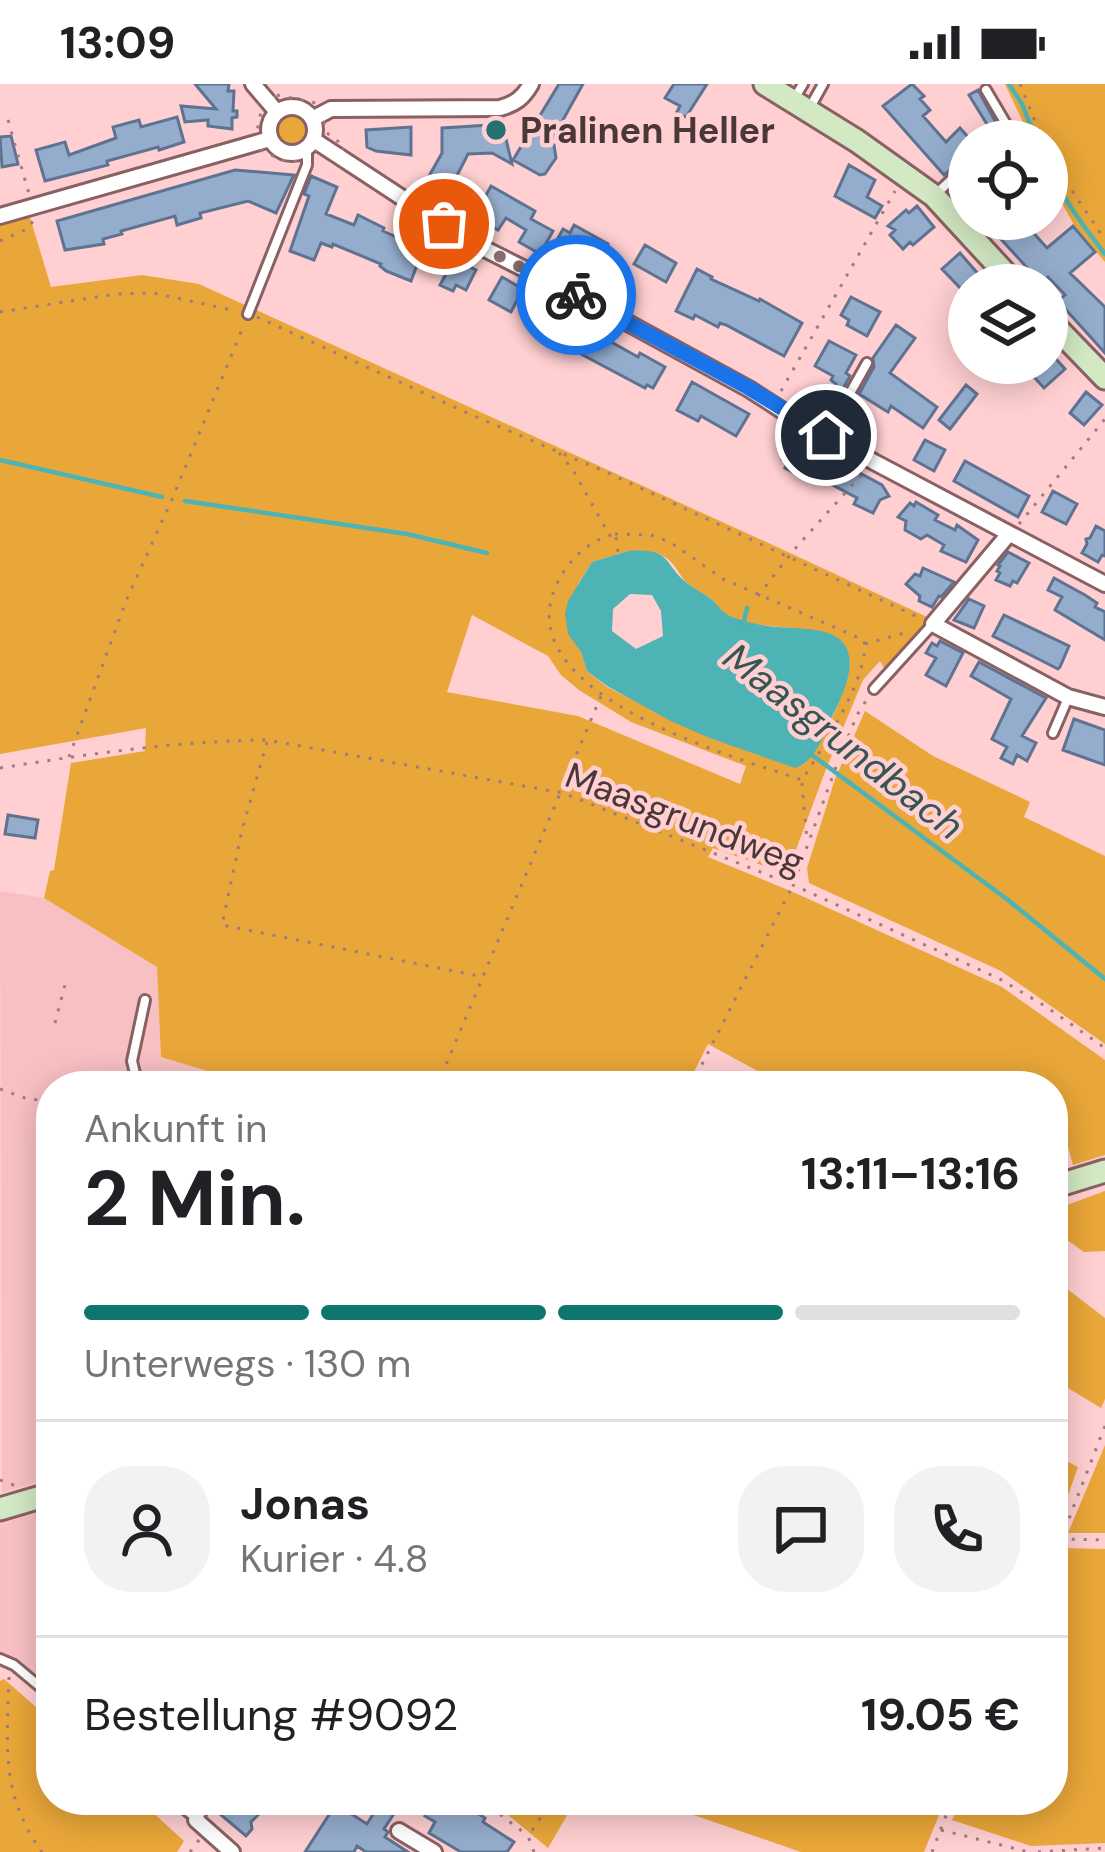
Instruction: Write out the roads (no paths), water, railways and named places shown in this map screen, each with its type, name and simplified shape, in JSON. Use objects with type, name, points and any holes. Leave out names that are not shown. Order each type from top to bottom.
[{"type":"street","points":[[254,84],[270,110],[265,140]]},
{"type":"street","points":[[312,119],[331,109],[500,108],[524,96],[531,84]]},
{"type":"street","points":[[765,84],[801,98],[934,196],[997,264]]},
{"type":"street","points":[[270,110],[300,108],[312,119],[315,126],[309,149]]},
{"type":"street","points":[[265,140],[286,153],[309,149],[465,239],[605,310],[874,462],[1105,584]]},
{"type":"street","points":[[0,216],[265,140]]},
{"type":"street","points":[[1068,340],[1105,378]]},
{"type":"street","points":[[1008,535],[933,625],[1068,697],[1105,707]]},
{"type":"street","points":[[1068,1182],[1105,1171]]},
{"type":"street","points":[[0,1510],[36,1495]]},
{"type":"street","points":[[194,1818],[232,1852]]},
{"type":"street","points":[[399,1831],[434,1852]]},
{"type":"lane","points":[[801,98],[823,84]]},
{"type":"lane","points":[[986,90],[1004,120]]},
{"type":"lane","points":[[248,314],[308,165],[309,149]]},
{"type":"lane","points":[[934,196],[948,183]]},
{"type":"lane","points":[[826,435],[867,363]]},
{"type":"lane","points":[[874,689],[933,625]]},
{"type":"lane","points":[[1054,733],[1068,697]]},
{"type":"lane","points":[[134,1071],[132,1061],[145,1000]]},
{"type":"lane","points":[[3,1664],[36,1686]]},
{"type":"lane","points":[[191,1815],[197,1815]]},
{"type":"water","points":[[628,551],[653,552],[732,617],[766,626],[815,630],[841,640],[849,655],[846,683],[808,760],[795,768],[707,737],[587,671],[568,634],[565,613],[592,562]],"holes":[[[630,594],[652,595],[661,611],[663,636],[636,649],[612,631],[613,609]]]},
{"type":"waterway","points":[[1009,84],[1028,120]]},
{"type":"waterway","points":[[1068,202],[1105,254]]},
{"type":"waterway","name":"Maasgrundbach","points":[[0,460],[162,497]]},
{"type":"waterway","name":"Maasgrundbach","points":[[185,501],[407,534],[487,553]]},
{"type":"waterway","points":[[743,625],[747,608]]},
{"type":"waterway","name":"Maasgrundbach","points":[[812,755],[1008,900],[1105,979]]},
{"type":"place","name":"Pralinen Heller","points":[[496,130]]}]
